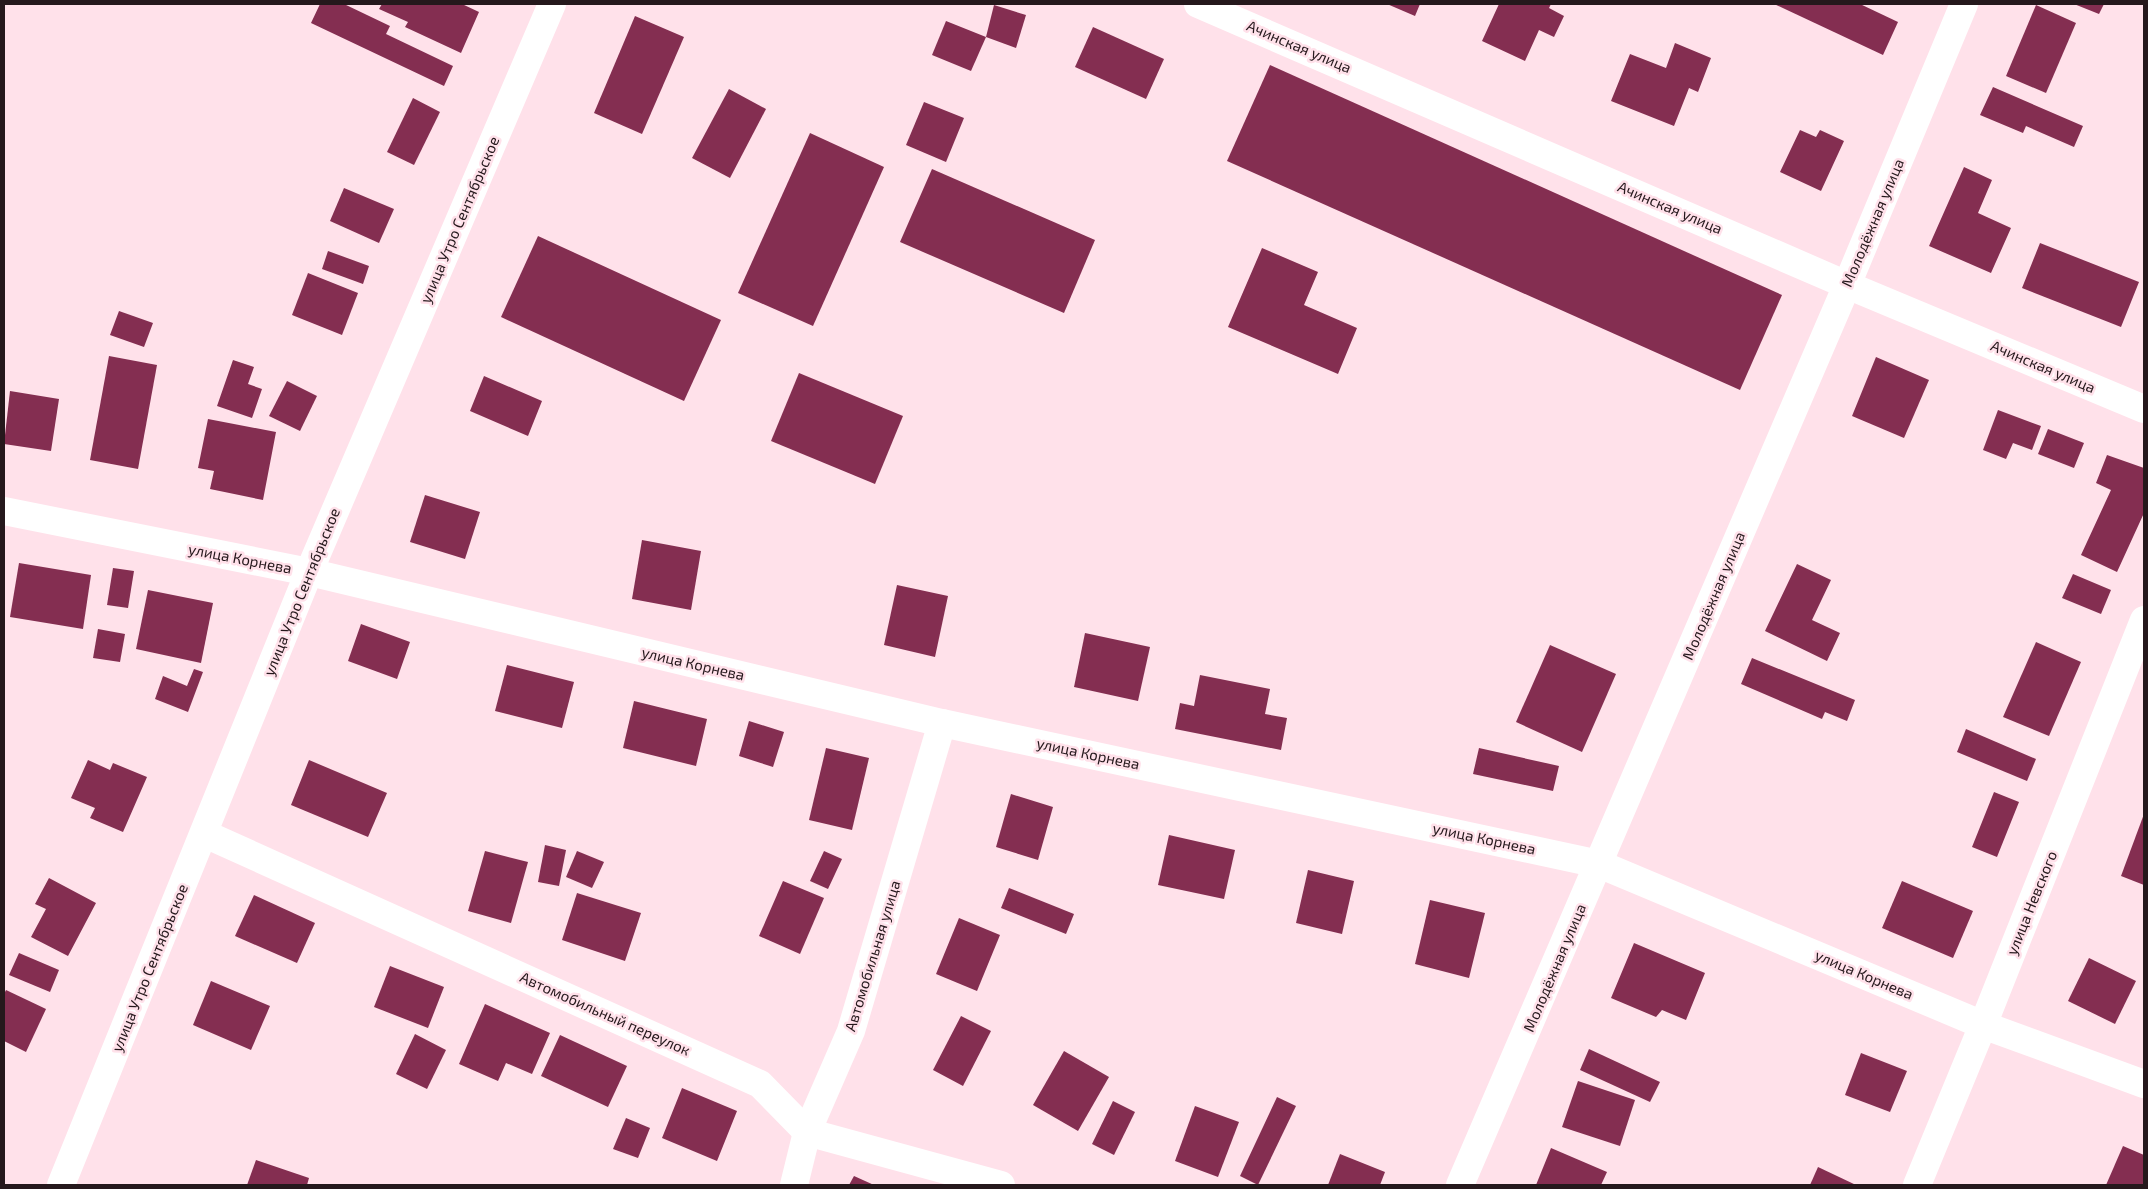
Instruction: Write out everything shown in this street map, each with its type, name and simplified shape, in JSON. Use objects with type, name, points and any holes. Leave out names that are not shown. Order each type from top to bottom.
[{"type":"street","name":"улица Утро Сентябрьское","points":[[62,1185],[309,572],[552,4]]},
{"type":"street","name":"Ачинская улица","points":[[1198,4],[1847,284],[2144,409]]},
{"type":"street","name":"Молодёжная улица","points":[[1460,1185],[1600,864],[1964,4]]},
{"type":"street","name":"улица Корнева","points":[[4,512],[309,572],[942,723],[1600,864],[1983,1025],[2144,1084]]},
{"type":"street","name":"улица Невского","points":[[1917,1185],[1983,1025],[2144,620]]},
{"type":"street","name":"Автомобильная улица","points":[[794,1185],[807,1132],[851,1031],[942,723]]},
{"type":"street","name":"Автомобильный переулок","points":[[205,834],[760,1084],[807,1132]]},
{"type":"street","points":[[807,1132],[1001,1185]]},
{"type":"building","points":[[320,4],[344,4],[390,26],[386,34],[453,66],[444,86],[311,23]]},
{"type":"building","points":[[382,4],[462,4],[479,12],[461,53],[405,27],[408,22],[379,9]]},
{"type":"building","points":[[1387,4],[1420,4],[1415,16]]},
{"type":"building","points":[[1499,4],[1551,4],[1549,8],[1564,16],[1554,37],[1539,30],[1525,61],[1482,41]]},
{"type":"building","points":[[1774,4],[1860,4],[1898,22],[1883,55]]},
{"type":"building","points":[[2074,4],[2104,4],[2099,14]]},
{"type":"building","points":[[994,5],[1026,15],[1016,48],[986,37]]},
{"type":"building","points":[[2036,5],[2076,23],[2046,93],[2006,76]]},
{"type":"building","points":[[635,16],[684,37],[642,134],[594,113]]},
{"type":"building","points":[[946,21],[986,37],[971,71],[932,55]]},
{"type":"building","points":[[1093,27],[1164,59],[1146,99],[1075,67]]},
{"type":"building","points":[[1675,43],[1711,58],[1698,92],[1689,88],[1674,126],[1611,101],[1630,54],[1666,68]]},
{"type":"building","points":[[1270,65],[1782,295],[1740,390],[1227,161]]},
{"type":"building","points":[[1993,87],[2083,126],[2074,147],[2026,126],[2023,133],[1980,115]]},
{"type":"building","points":[[729,89],[766,109],[730,178],[692,158]]},
{"type":"building","points":[[413,98],[440,112],[414,165],[387,152]]},
{"type":"building","points":[[924,102],[964,118],[946,162],[906,145]]},
{"type":"building","points":[[1800,130],[1816,137],[1820,130],[1844,141],[1821,191],[1780,172]]},
{"type":"building","points":[[810,133],[884,167],[813,326],[738,293]]},
{"type":"building","points":[[1964,167],[1992,180],[1978,213],[2011,228],[1991,273],[1929,246]]},
{"type":"building","points":[[932,169],[1095,240],[1064,313],[900,242]]},
{"type":"building","points":[[344,188],[394,209],[379,243],[330,221]]},
{"type":"building","points":[[538,236],[721,320],[684,401],[501,317]]},
{"type":"building","points":[[2040,243],[2139,282],[2121,327],[2022,288]]},
{"type":"building","points":[[1262,248],[1318,272],[1304,305],[1357,328],[1338,374],[1228,327]]},
{"type":"building","points":[[328,251],[369,266],[363,284],[322,269]]},
{"type":"building","points":[[308,273],[358,293],[342,335],[292,315]]},
{"type":"building","points":[[119,311],[153,323],[144,347],[110,335]]},
{"type":"building","points":[[109,356],[157,365],[138,469],[90,460]]},
{"type":"building","points":[[1876,357],[1929,380],[1904,438],[1852,416]]},
{"type":"building","points":[[233,360],[254,367],[248,384],[262,389],[252,418],[217,406]]},
{"type":"building","points":[[799,373],[903,416],[875,484],[771,441]]},
{"type":"building","points":[[484,376],[542,401],[528,436],[470,411]]},
{"type":"building","points":[[287,381],[317,396],[300,431],[269,416]]},
{"type":"building","points":[[10,391],[59,399],[51,451],[4,444]]},
{"type":"building","points":[[1998,410],[2041,426],[2032,450],[2013,443],[2006,459],[1983,450]]},
{"type":"building","points":[[208,419],[276,432],[263,500],[210,489],[214,471],[198,468]]},
{"type":"building","points":[[2048,429],[2084,443],[2074,468],[2038,454]]},
{"type":"building","points":[[2107,455],[2144,468],[2144,513],[2117,572],[2081,555],[2111,490],[2096,483]]},
{"type":"building","points":[[425,495],[480,512],[465,559],[410,542]]},
{"type":"building","points":[[642,540],[701,551],[691,610],[632,599]]},
{"type":"building","points":[[19,563],[91,575],[83,629],[10,617]]},
{"type":"building","points":[[1797,564],[1831,580],[1812,620],[1840,633],[1827,661],[1765,631]]},
{"type":"building","points":[[113,568],[134,571],[128,608],[107,605]]},
{"type":"building","points":[[2073,574],[2111,590],[2101,614],[2062,598]]},
{"type":"building","points":[[897,585],[948,596],[935,657],[884,645]]},
{"type":"building","points":[[148,590],[213,603],[201,663],[136,649]]},
{"type":"building","points":[[361,624],[410,642],[397,679],[348,661]]},
{"type":"building","points":[[98,629],[125,634],[120,662],[93,658]]},
{"type":"building","points":[[1085,633],[1150,647],[1138,701],[1074,687]]},
{"type":"building","points":[[2036,642],[2081,662],[2049,736],[2003,717]]},
{"type":"building","points":[[1550,645],[1616,674],[1582,752],[1516,722]]},
{"type":"building","points":[[1752,658],[1855,700],[1847,721],[1825,712],[1822,719],[1741,684]]},
{"type":"building","points":[[507,665],[574,682],[562,728],[495,711]]},
{"type":"building","points":[[194,669],[203,672],[188,712],[155,699],[163,676],[187,686]]},
{"type":"building","points":[[1200,675],[1270,689],[1265,714],[1287,718],[1281,750],[1175,729],[1180,703],[1194,706]]},
{"type":"building","points":[[634,701],[707,719],[696,766],[623,748]]},
{"type":"building","points":[[749,721],[784,732],[773,767],[739,756]]},
{"type":"building","points":[[1966,729],[2036,759],[2027,781],[1957,752]]},
{"type":"building","points":[[826,748],[869,758],[852,830],[809,820]]},
{"type":"building","points":[[1479,748],[1559,766],[1553,791],[1473,774]]},
{"type":"building","points":[[88,760],[110,770],[113,763],[147,777],[123,832],[90,818],[95,808],[71,798]]},
{"type":"building","points":[[309,760],[387,793],[368,837],[291,805]]},
{"type":"building","points":[[1994,792],[2019,802],[1997,857],[1972,847]]},
{"type":"building","points":[[1011,794],[1053,807],[1038,860],[996,847]]},
{"type":"building","points":[[2144,814],[2144,885],[2121,876]]},
{"type":"building","points":[[1169,835],[1235,850],[1224,899],[1158,885]]},
{"type":"building","points":[[545,845],[566,850],[559,886],[538,882]]},
{"type":"building","points":[[485,851],[528,862],[511,923],[468,911]]},
{"type":"building","points":[[577,851],[604,862],[592,888],[566,877]]},
{"type":"building","points":[[824,851],[842,859],[828,889],[810,881]]},
{"type":"building","points":[[1308,870],[1354,881],[1342,934],[1296,923]]},
{"type":"building","points":[[49,878],[96,903],[68,956],[31,937],[46,909],[35,904]]},
{"type":"building","points":[[783,881],[824,898],[800,954],[759,936]]},
{"type":"building","points":[[1902,881],[1973,911],[1953,958],[1882,928]]},
{"type":"building","points":[[1009,888],[1074,914],[1066,934],[1001,908]]},
{"type":"building","points":[[577,893],[641,913],[625,961],[562,940]]},
{"type":"building","points":[[254,895],[315,923],[297,963],[235,936]]},
{"type":"building","points":[[1430,900],[1485,913],[1469,978],[1415,964]]},
{"type":"building","points":[[959,918],[1000,935],[977,991],[936,974]]},
{"type":"building","points":[[1634,943],[1705,973],[1686,1020],[1662,1010],[1656,1017],[1611,998]]},
{"type":"building","points":[[19,953],[59,970],[50,992],[9,975]]},
{"type":"building","points":[[2089,958],[2136,981],[2115,1024],[2068,1001]]},
{"type":"building","points":[[390,966],[444,987],[428,1028],[374,1007]]},
{"type":"building","points":[[211,981],[270,1006],[251,1050],[193,1025]]},
{"type":"building","points":[[6,990],[46,1009],[26,1052],[4,1041],[4,994]]},
{"type":"building","points":[[485,1004],[550,1033],[532,1074],[506,1063],[498,1081],[459,1064]]},
{"type":"building","points":[[961,1016],[991,1031],[963,1086],[933,1070]]},
{"type":"building","points":[[415,1034],[446,1050],[427,1089],[396,1074]]},
{"type":"building","points":[[560,1035],[627,1066],[608,1107],[541,1076]]},
{"type":"building","points":[[1589,1049],[1660,1082],[1650,1102],[1580,1070]]},
{"type":"building","points":[[1064,1051],[1109,1077],[1078,1131],[1033,1105]]},
{"type":"building","points":[[1861,1053],[1907,1071],[1890,1112],[1845,1095]]},
{"type":"building","points":[[1578,1081],[1635,1100],[1620,1146],[1562,1127]]},
{"type":"building","points":[[682,1088],[737,1111],[717,1161],[662,1138]]},
{"type":"building","points":[[1277,1097],[1296,1106],[1258,1185],[1240,1176]]},
{"type":"building","points":[[1113,1101],[1135,1112],[1114,1155],[1092,1144]]},
{"type":"building","points":[[1195,1106],[1239,1122],[1218,1177],[1175,1161]]},
{"type":"building","points":[[626,1118],[650,1128],[638,1158],[613,1149]]},
{"type":"building","points":[[2123,1146],[2144,1155],[2144,1185],[2106,1185]]},
{"type":"building","points":[[1551,1148],[1607,1172],[1601,1185],[1536,1185]]},
{"type":"building","points":[[1340,1154],[1385,1172],[1380,1185],[1328,1185]]},
{"type":"building","points":[[256,1160],[309,1178],[307,1185],[247,1185]]},
{"type":"building","points":[[1818,1167],[1856,1185],[1810,1185]]},
{"type":"building","points":[[854,1176],[874,1185],[849,1185]]}]
